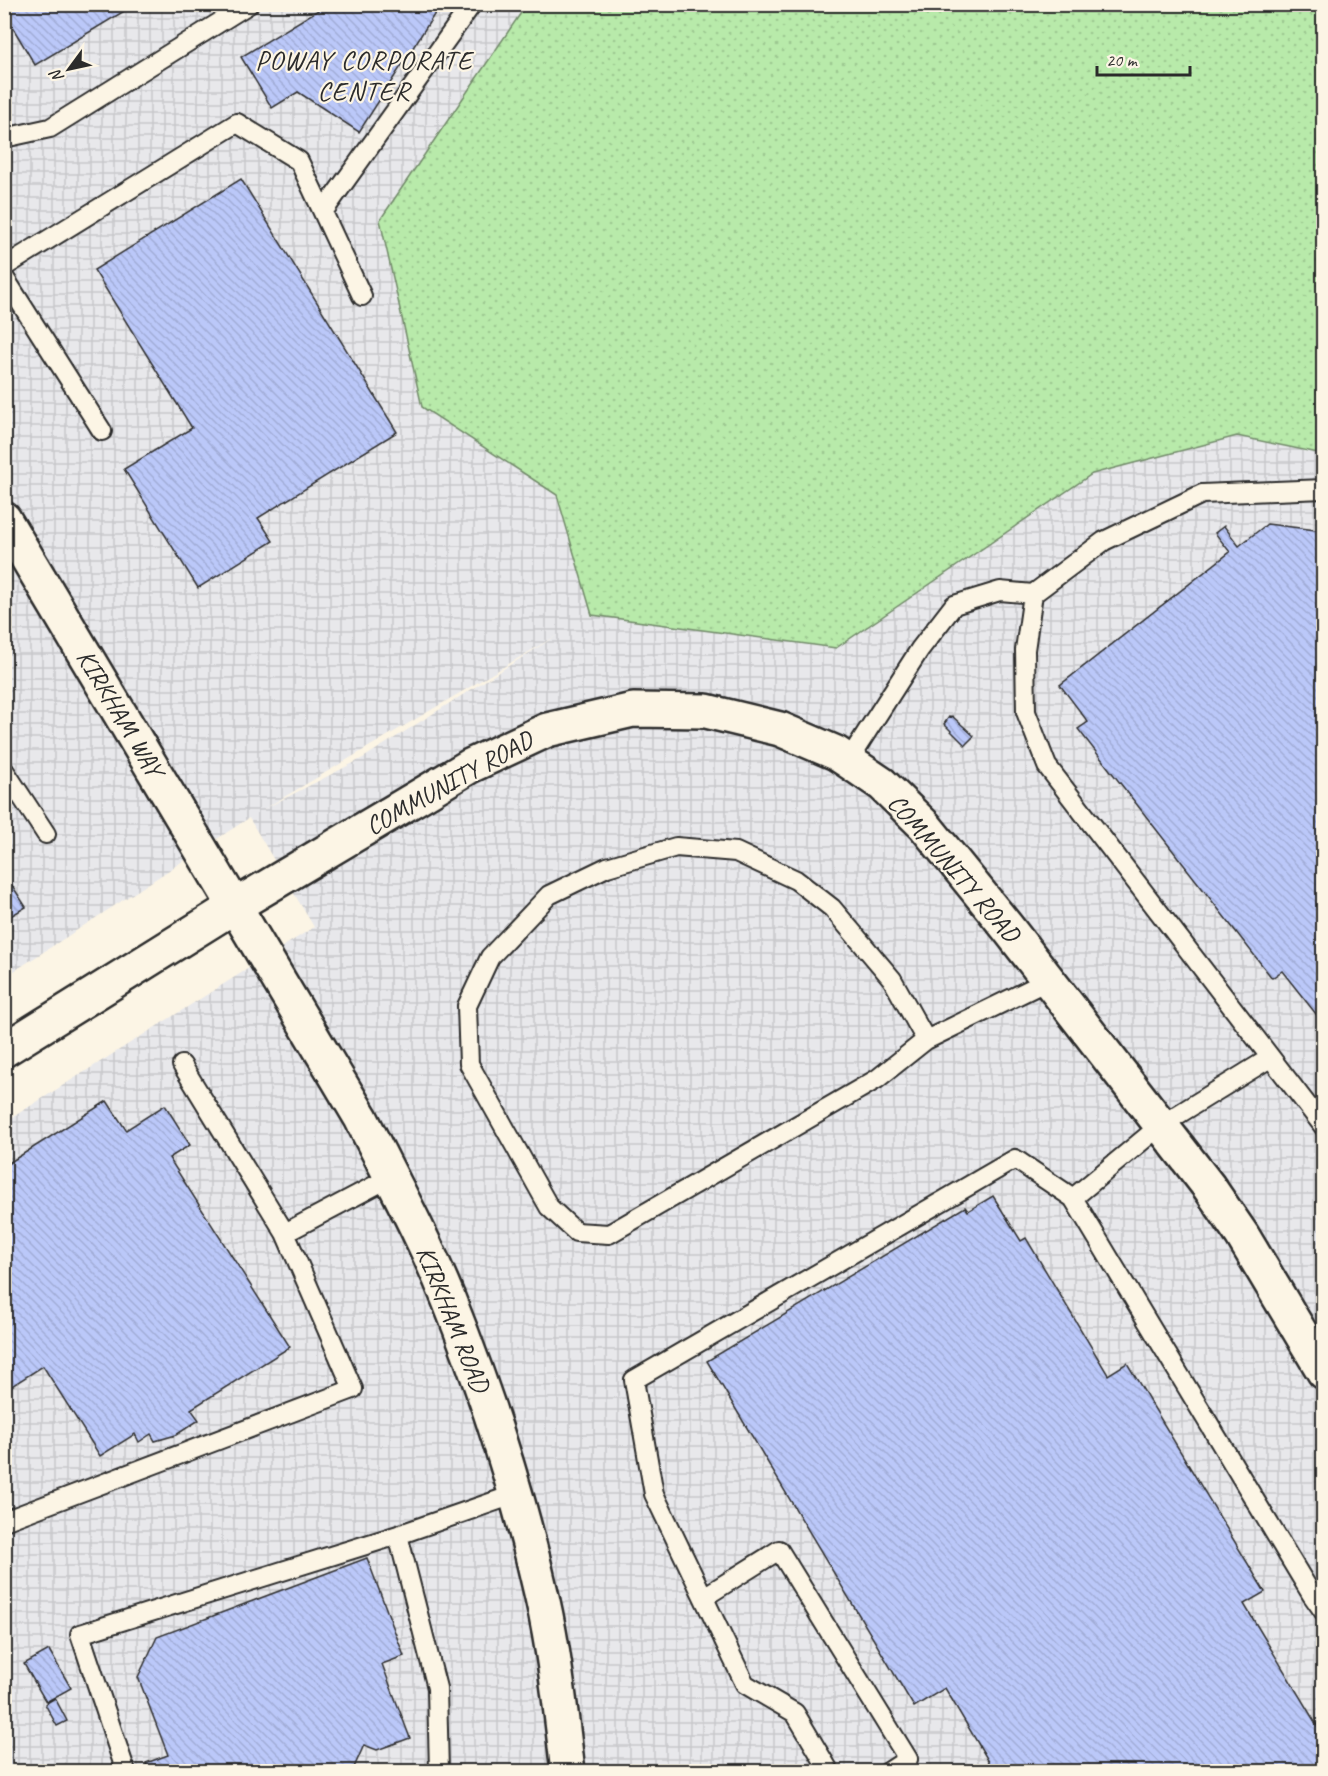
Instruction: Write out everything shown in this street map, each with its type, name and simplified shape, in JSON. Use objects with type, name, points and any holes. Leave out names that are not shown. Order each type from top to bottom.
[{"type":"main road","name":"KIRKHAM WAY","points":[[4,519],[235,906]]},
{"type":"main road","name":"COMMUNITY ROAD","points":[[4,1050],[235,906],[470,766],[547,730],[633,710],[706,711],[780,729],[836,753],[848,761],[882,784],[925,826],[1209,1187],[1242,1235],[1323,1372]]},
{"type":"main road","name":"KIRKHAM ROAD","points":[[235,906],[361,1118],[448,1297],[487,1401],[516,1494],[542,1598],[560,1702],[568,1772]]},
{"type":"lane","points":[[4,138],[50,128],[249,4]]},
{"type":"lane","points":[[323,212],[472,4]]},
{"type":"lane","points":[[4,267],[237,123],[299,161],[362,296]]},
{"type":"lane","points":[[4,278],[102,431]]},
{"type":"lane","points":[[848,761],[920,649],[954,605],[1000,591],[1033,594],[1104,541],[1202,494],[1323,489]]},
{"type":"lane","points":[[1033,594],[1025,650],[1026,712],[1047,766],[1323,1127]]},
{"type":"lane","points":[[4,770],[46,834]]},
{"type":"lane","points":[[926,1040],[892,979],[832,908],[796,880],[736,852],[676,847],[607,867],[549,895],[490,957],[467,1006],[469,1064],[549,1208],[576,1232],[609,1234],[877,1079],[926,1040],[1048,980]]},
{"type":"lane","points":[[1073,1198],[1161,1125],[1270,1058]]},
{"type":"lane","points":[[4,1521],[353,1389],[285,1233],[182,1065]]},
{"type":"lane","points":[[830,1772],[795,1713],[746,1684],[654,1494],[634,1380],[1015,1159],[1073,1198],[1318,1591],[1323,1612]]},
{"type":"lane","points":[[285,1233],[391,1177]]},
{"type":"lane","points":[[126,1772],[80,1634],[398,1535],[516,1494]]},
{"type":"lane","points":[[398,1535],[437,1688],[439,1772]]},
{"type":"lane","points":[[704,1597],[779,1550],[908,1759],[888,1772]]},
{"type":"shaded area","points":[[5,5],[527,5],[380,220],[422,406],[557,495],[592,615],[836,648],[1092,474],[1237,436],[1323,454],[1323,1771],[5,1771],[5,1122],[314,927],[249,818],[5,977]],"holes":[[[559,634],[363,758],[264,809]]]},
{"type":"green space","points":[[527,4],[1323,5],[1323,454],[1237,436],[1092,474],[836,648],[592,615],[557,495],[422,407],[380,220]]},
{"type":"building","points":[[4,4],[136,4],[35,65],[4,13]]},
{"type":"building","points":[[328,4],[441,4],[359,132],[298,92],[272,108],[241,57]]},
{"type":"building","points":[[241,179],[397,432],[258,518],[273,541],[198,588],[124,469],[192,428],[94,270]]},
{"type":"building","points":[[1267,524],[1324,531],[1318,589],[1324,595],[1324,1024],[1282,971],[1272,978],[1078,729],[1088,722],[1060,685],[1230,552],[1215,533],[1224,526],[1239,546]]},
{"type":"building","points":[[952,716],[974,736],[965,745],[944,724]]},
{"type":"building","points":[[4,873],[26,907],[4,920]]},
{"type":"building","points":[[107,1101],[126,1130],[165,1105],[190,1145],[169,1158],[290,1347],[191,1409],[199,1420],[176,1435],[155,1441],[151,1434],[139,1442],[135,1434],[100,1456],[43,1366],[4,1391],[4,1166]]},
{"type":"building","points":[[993,1196],[1021,1241],[1026,1238],[1108,1375],[1127,1363],[1265,1592],[1244,1604],[1324,1737],[1324,1772],[995,1772],[945,1688],[914,1707],[707,1361],[965,1207],[968,1211]]},
{"type":"building","points":[[367,1558],[404,1656],[382,1664],[410,1738],[377,1750],[364,1745],[352,1772],[149,1772],[146,1763],[168,1755],[138,1677],[157,1637]]},
{"type":"building","points":[[49,1650],[71,1688],[46,1702],[24,1664]]},
{"type":"building","points":[[55,1698],[67,1721],[57,1726],[45,1704]]},
{"type":"district","name":"POWAY CORPORATE CENTER","points":[[364,76]]}]
